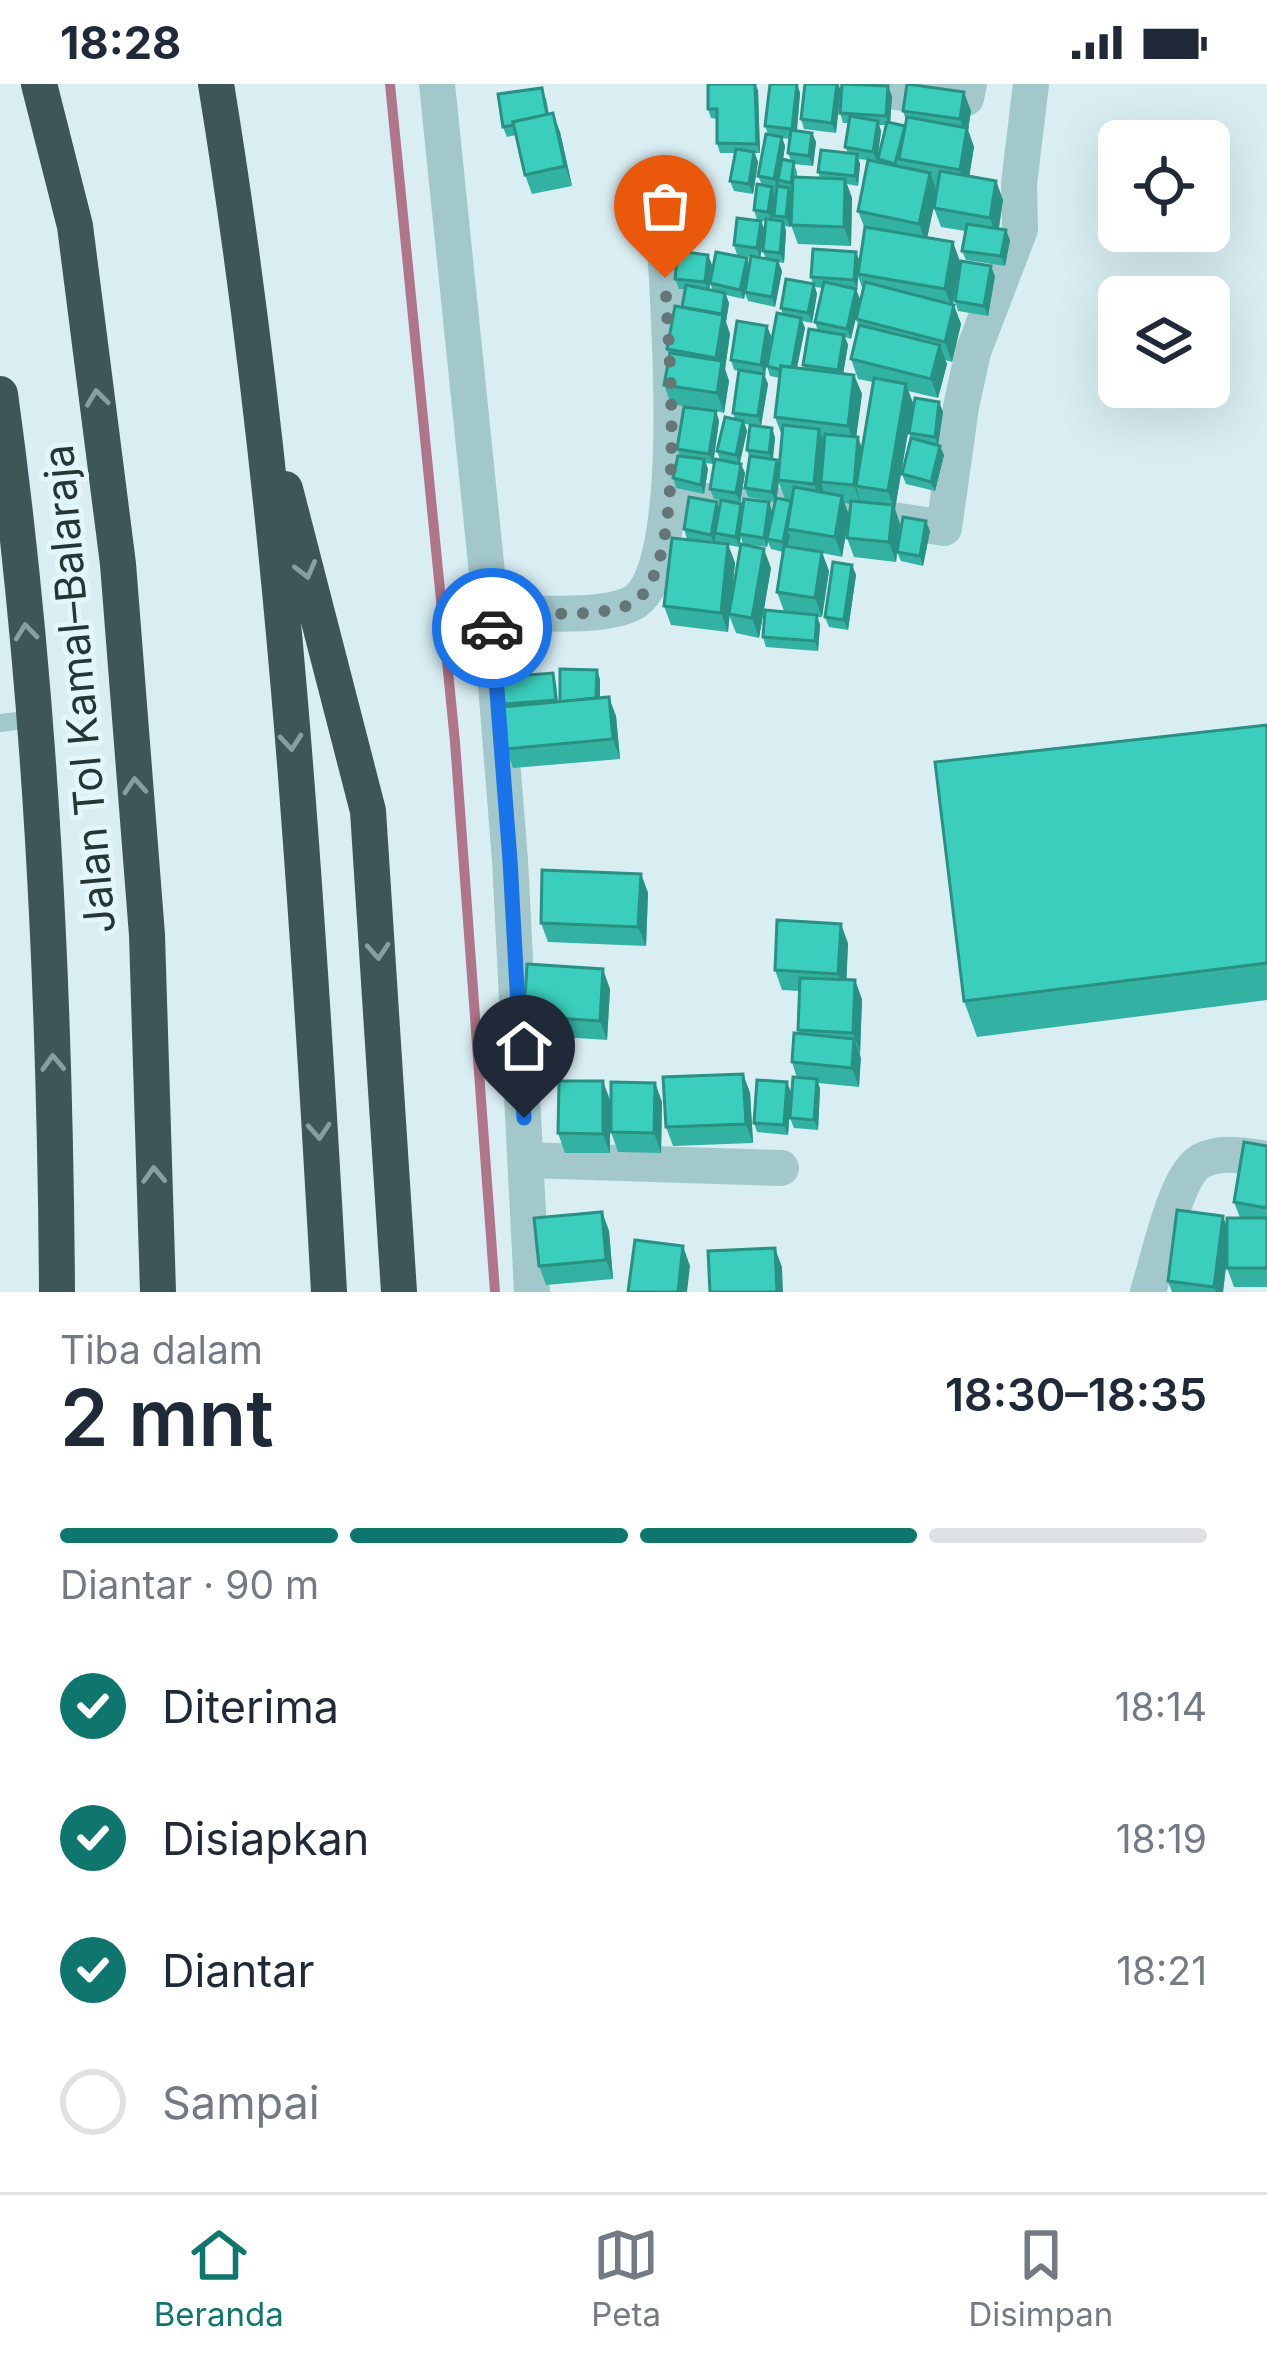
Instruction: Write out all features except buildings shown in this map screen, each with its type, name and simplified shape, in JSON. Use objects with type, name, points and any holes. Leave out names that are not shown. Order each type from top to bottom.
[{"type":"highway","name":"Jalan Tol Kamal–Balaraja","points":[[39,84],[75,226],[118,564],[146,935],[158,1292]]},
{"type":"highway","points":[[215,84],[256,375],[285,676],[328,1292]]},
{"type":"highway","points":[[256,375],[368,811],[399,1292]]},
{"type":"highway","points":[[0,394],[17,721],[47,911],[56,1283]]},
{"type":"street","points":[[437,84],[456,242],[510,860],[532,1292]]},
{"type":"street","points":[[842,84],[957,100],[966,98],[969,84]]},
{"type":"street","points":[[669,496],[737,505],[805,506],[944,528],[973,352],[1020,229],[1019,184],[1030,84]]},
{"type":"street","points":[[490,613],[598,611],[633,603],[646,590],[662,545],[672,445],[662,194]]},
{"type":"street","points":[[1148,1292],[1185,1175],[1204,1159],[1216,1156],[1267,1159]]},
{"type":"street","points":[[526,1160],[781,1168]]},
{"type":"waterway","points":[[390,84],[455,742],[495,1292]]},
{"type":"way so far","points":[[492,628],[490,613],[598,611],[633,603],[646,590],[668,517],[672,445],[665,278]]},
{"type":"route","points":[[492,628],[524,1118]]}]
